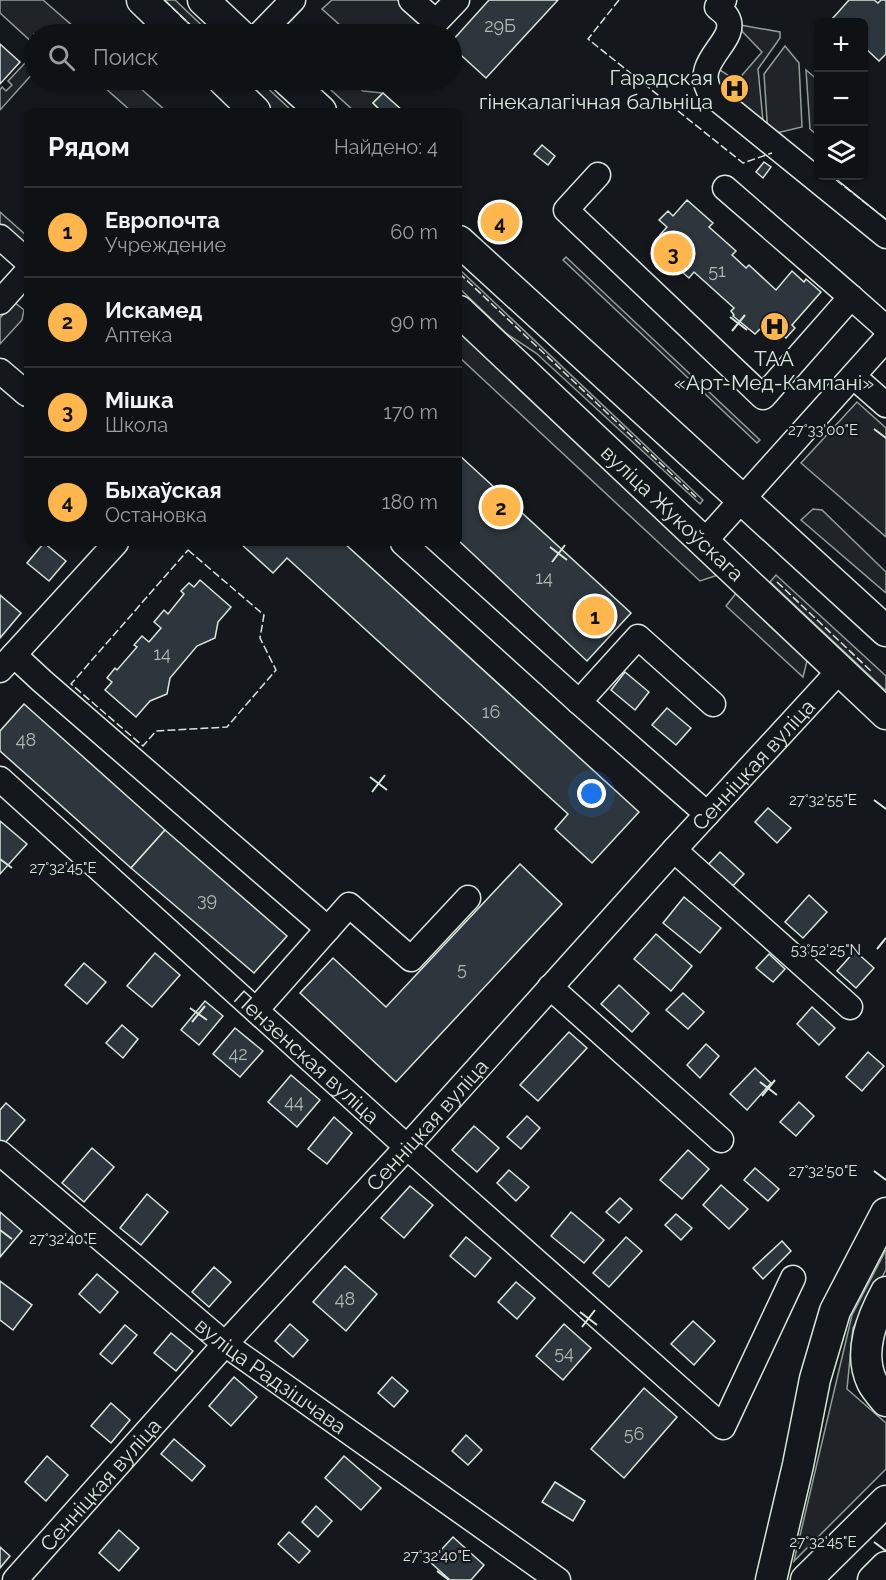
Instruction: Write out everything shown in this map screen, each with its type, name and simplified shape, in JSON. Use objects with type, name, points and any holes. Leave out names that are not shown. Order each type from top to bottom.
[{"type":"main road","points":[[142,0],[167,24]]},
{"type":"main road","points":[[203,0],[228,24]]},
{"type":"main road","points":[[233,90],[252,108]]},
{"type":"main road","points":[[298,90],[318,108]]},
{"type":"main road","points":[[462,244],[886,631]]},
{"type":"main road","name":"вуліца Жукоўскага","points":[[462,314],[886,714]]},
{"type":"main road","points":[[771,1580],[798,1466],[815,1379],[835,1311],[886,1214]]},
{"type":"main road","points":[[886,1292],[873,1318],[867,1343],[867,1365],[872,1383],[886,1401]]},
{"type":"main road","points":[[806,1580],[886,1501]]},
{"type":"main road","points":[[873,1580],[886,1567]]},
{"type":"street","points":[[258,24],[281,0]]},
{"type":"street","points":[[269,24],[292,0]]},
{"type":"street","points":[[411,0],[436,22],[457,0]]},
{"type":"street","points":[[717,2],[728,17],[730,26],[727,35],[707,66],[706,86],[711,94],[886,236]]},
{"type":"street","points":[[598,175],[566,210],[763,397],[851,297]]},
{"type":"street","points":[[725,188],[886,328]]},
{"type":"street","points":[[0,237],[24,258]]},
{"type":"street","points":[[0,302],[24,275]]},
{"type":"street","points":[[703,543],[886,339]]},
{"type":"street","points":[[0,371],[24,391]]},
{"type":"street","points":[[854,376],[886,405]]},
{"type":"street","points":[[113,546],[7,663],[328,929]]},
{"type":"street","points":[[406,546],[707,814]]},
{"type":"street","points":[[579,702],[638,637],[713,704]]},
{"type":"street","name":"Сенніцкая вуліца","points":[[15,1580],[225,1344],[840,670]]},
{"type":"street","name":"Пензенская вуліца","points":[[0,779],[407,1147],[723,1427],[793,1278]]},
{"type":"street","points":[[674,850],[850,1007]]},
{"type":"street","points":[[256,1010],[349,905],[411,959],[468,898]]},
{"type":"street","points":[[550,987],[721,1140]]},
{"type":"street","name":"вуліца Радзішчава","points":[[0,1153],[225,1344],[530,1570],[558,1580]]},
{"type":"shaded area","points":[[0,0],[43,0],[71,24],[24,24],[24,35],[0,13]]},
{"type":"shaded area","points":[[156,0],[175,0],[200,24],[181,24]]},
{"type":"shaded area","points":[[332,0],[398,0],[424,24],[339,24],[322,9]]},
{"type":"shaded area","points":[[735,24],[780,32],[780,38],[758,69],[764,131],[715,81],[720,70],[737,81],[762,52]]},
{"type":"shaded area","points":[[785,46],[799,63],[802,127],[768,135],[764,74]]},
{"type":"shaded area","points":[[24,64],[24,83],[0,110],[0,90],[2,87],[6,91],[12,85],[8,81]]},
{"type":"shaded area","points":[[806,70],[814,77],[814,132],[810,129]]},
{"type":"shaded area","points":[[107,90],[142,90],[163,108],[128,108]]},
{"type":"shaded area","points":[[250,90],[270,90],[289,108],[270,108]]},
{"type":"shaded area","points":[[331,90],[383,93],[373,103],[378,108],[351,108]]},
{"type":"shaded area","points":[[0,212],[24,233],[24,244],[20,242],[0,224]]},
{"type":"shaded area","points":[[566,257],[760,440],[757,443],[563,260]]},
{"type":"shaded area","points":[[462,272],[703,500],[700,504],[536,353],[507,334],[462,291]]},
{"type":"shaded area","points":[[14,302],[24,310],[22,320],[0,344],[0,318]]},
{"type":"shaded area","points":[[462,334],[721,574],[700,581],[462,360]]},
{"type":"shaded area","points":[[857,402],[886,428],[886,537],[801,463]]},
{"type":"shaded area","points":[[813,509],[822,510],[886,572],[886,593],[801,520]]},
{"type":"shaded area","points":[[776,575],[886,676],[886,691],[770,582]]},
{"type":"shaded area","points":[[737,592],[801,650],[807,661],[803,677],[726,606]]},
{"type":"shaded area","points":[[886,1250],[886,1270],[853,1328],[847,1389],[886,1423],[886,1469],[794,1561],[852,1315]]},
{"type":"building","points":[[489,0],[558,0],[486,78],[462,56],[462,30]]},
{"type":"building","points":[[849,0],[874,0],[878,3],[886,0],[886,54],[879,61],[868,51],[868,18],[833,18]]},
{"type":"building","points":[[0,44],[20,62],[0,84]]},
{"type":"building","points":[[383,93],[400,108],[378,108],[373,103]]},
{"type":"building","points":[[542,145],[555,156],[548,165],[534,154]]},
{"type":"building","points":[[764,162],[771,167],[763,178],[756,172]]},
{"type":"building","points":[[687,200],[713,223],[709,227],[736,251],[732,255],[746,268],[749,265],[776,290],[792,271],[804,282],[806,279],[821,292],[792,325],[795,328],[786,338],[779,332],[772,339],[760,329],[755,334],[733,316],[731,311],[734,308],[694,272],[689,278],[673,264],[677,259],[667,250],[671,245],[660,235],[667,227],[659,220],[668,211],[673,216]]},
{"type":"building","points":[[462,458],[631,613],[587,661],[462,544]]},
{"type":"building","points":[[41,546],[48,546],[66,561],[49,581],[27,563]]},
{"type":"building","points":[[243,546],[347,546],[639,812],[592,863],[555,829],[568,814],[287,558],[273,573]]},
{"type":"building","points":[[200,580],[231,607],[218,622],[215,638],[197,646],[170,678],[167,694],[150,701],[136,717],[105,690],[112,682],[107,678],[137,647],[134,645],[142,636],[149,642],[161,628],[154,622],[164,610],[168,614],[184,594],[181,591],[189,583],[194,587]]},
{"type":"building","points":[[0,595],[21,613],[0,638]]},
{"type":"building","points":[[625,672],[649,692],[635,710],[611,690]]},
{"type":"building","points":[[24,704],[165,830],[131,868],[0,751],[0,731]]},
{"type":"building","points":[[667,708],[691,728],[676,745],[652,725]]},
{"type":"building","points":[[768,808],[791,828],[777,843],[755,822]]},
{"type":"building","points":[[0,821],[27,844],[0,874]]},
{"type":"building","points":[[165,830],[287,936],[254,973],[131,868]]},
{"type":"building","points":[[720,852],[744,874],[730,889],[706,867]]},
{"type":"building","points":[[520,864],[562,904],[396,1082],[300,993],[333,958],[386,1007]]},
{"type":"building","points":[[809,895],[827,912],[803,938],[785,922]]},
{"type":"building","points":[[684,897],[721,928],[700,953],[663,923]]},
{"type":"building","points":[[656,934],[692,966],[671,991],[634,959]]},
{"type":"building","points":[[855,951],[874,968],[856,988],[837,971]]},
{"type":"building","points":[[155,953],[180,975],[152,1007],[127,986]]},
{"type":"building","points":[[769,954],[785,969],[773,982],[756,968]]},
{"type":"building","points":[[84,963],[106,982],[87,1004],[65,985]]},
{"type":"building","points":[[619,985],[649,1013],[632,1032],[601,1004]]},
{"type":"building","points":[[683,993],[704,1012],[688,1029],[666,1010]]},
{"type":"building","points":[[205,1001],[223,1016],[199,1045],[181,1030]]},
{"type":"building","points":[[812,1007],[835,1028],[819,1045],[797,1024]]},
{"type":"building","points":[[122,1025],[138,1039],[123,1058],[106,1043]]},
{"type":"building","points":[[235,1028],[263,1051],[240,1077],[213,1054]]},
{"type":"building","points":[[569,1032],[587,1048],[538,1101],[520,1085]]},
{"type":"building","points":[[706,1044],[719,1056],[700,1078],[687,1065]]},
{"type":"building","points":[[868,1052],[884,1066],[862,1091],[846,1077]]},
{"type":"building","points":[[755,1068],[771,1083],[747,1110],[730,1094]]},
{"type":"building","points":[[291,1075],[320,1100],[297,1127],[268,1102]]},
{"type":"building","points":[[799,1102],[814,1116],[796,1136],[780,1122]]},
{"type":"building","points":[[6,1103],[25,1120],[4,1144],[0,1141],[0,1110]]},
{"type":"building","points":[[527,1116],[540,1128],[521,1149],[507,1137]]},
{"type":"building","points":[[334,1117],[352,1133],[327,1164],[308,1149]]},
{"type":"building","points":[[474,1126],[499,1148],[477,1172],[452,1150]]},
{"type":"building","points":[[92,1148],[114,1167],[84,1202],[62,1183]]},
{"type":"building","points":[[688,1150],[709,1169],[682,1199],[660,1180]]},
{"type":"building","points":[[755,1168],[779,1189],[768,1201],[744,1180]]},
{"type":"building","points":[[509,1170],[529,1187],[516,1201],[497,1183]]},
{"type":"building","points":[[721,1185],[748,1209],[729,1229],[703,1205]]},
{"type":"building","points":[[410,1186],[433,1205],[404,1238],[381,1218]]},
{"type":"building","points":[[147,1194],[168,1212],[141,1245],[120,1228]]},
{"type":"building","points":[[620,1198],[632,1209],[619,1223],[606,1212]]},
{"type":"building","points":[[0,1212],[22,1231],[0,1257]]},
{"type":"building","points":[[571,1212],[604,1240],[584,1263],[551,1236]]},
{"type":"building","points":[[676,1214],[692,1228],[681,1240],[665,1225]]},
{"type":"building","points":[[466,1237],[491,1258],[475,1277],[450,1256]]},
{"type":"building","points":[[626,1237],[642,1251],[609,1287],[593,1273]]},
{"type":"building","points":[[782,1241],[791,1251],[763,1279],[753,1268]]},
{"type":"building","points":[[345,1266],[377,1294],[346,1331],[313,1302]]},
{"type":"building","points":[[214,1267],[231,1282],[209,1307],[192,1292]]},
{"type":"building","points":[[97,1274],[118,1292],[100,1313],[79,1294]]},
{"type":"building","points":[[0,1281],[32,1305],[13,1330],[0,1320]]},
{"type":"building","points":[[516,1282],[535,1298],[517,1319],[498,1302]]},
{"type":"building","points":[[693,1321],[715,1341],[694,1365],[671,1344]]},
{"type":"building","points":[[290,1324],[308,1340],[293,1357],[275,1341]]},
{"type":"building","points":[[564,1324],[591,1348],[563,1380],[536,1356]]},
{"type":"building","points":[[125,1325],[137,1335],[112,1364],[100,1354]]},
{"type":"building","points":[[171,1333],[193,1351],[176,1371],[154,1353]]},
{"type":"building","points":[[234,1377],[257,1397],[231,1426],[209,1406]]},
{"type":"building","points":[[392,1377],[408,1391],[394,1407],[378,1393]]},
{"type":"building","points":[[644,1388],[677,1417],[624,1478],[591,1449]]},
{"type":"building","points":[[111,1403],[130,1420],[111,1443],[91,1426]]},
{"type":"building","points":[[466,1435],[482,1450],[468,1465],[452,1451]]},
{"type":"building","points":[[174,1439],[205,1466],[192,1481],[161,1454]]},
{"type":"building","points":[[47,1456],[68,1475],[46,1501],[25,1482]]},
{"type":"building","points":[[344,1456],[381,1488],[361,1510],[325,1478]]},
{"type":"building","points":[[555,1482],[585,1501],[573,1521],[542,1502]]},
{"type":"building","points":[[316,1506],[332,1521],[318,1537],[302,1522]]},
{"type":"building","points":[[119,1530],[139,1548],[119,1571],[99,1553]]},
{"type":"building","points":[[289,1532],[310,1551],[299,1563],[278,1544]]},
{"type":"building","points":[[453,1537],[484,1565],[471,1580],[450,1580],[430,1562]]},
{"type":"building","points":[[0,1547],[10,1556],[0,1568]]},
{"type":"fence","points":[[164,0],[189,24]]},
{"type":"fence","points":[[619,0],[588,39],[743,163],[772,153]]},
{"type":"fence","points":[[836,180],[886,219]]},
{"type":"fence","points":[[462,276],[696,497]]},
{"type":"fence","points":[[188,550],[264,615],[260,638],[276,670],[227,727],[156,731],[143,746],[71,684],[188,550]]},
{"type":"fence","points":[[777,582],[872,672]]},
{"type":"place","name":"Гарадская гінекалагічная бальніца","points":[[734,89]]},
{"type":"place","name":"Быхаўская","points":[[500,222]]},
{"type":"place","name":"Мішка","points":[[673,253]]},
{"type":"place","name":"ТАА «Арт-Мед-Кампані»","points":[[774,327]]},
{"type":"place","name":"Искамед","points":[[501,507]]},
{"type":"place","name":"Европочта","points":[[595,616]]}]
